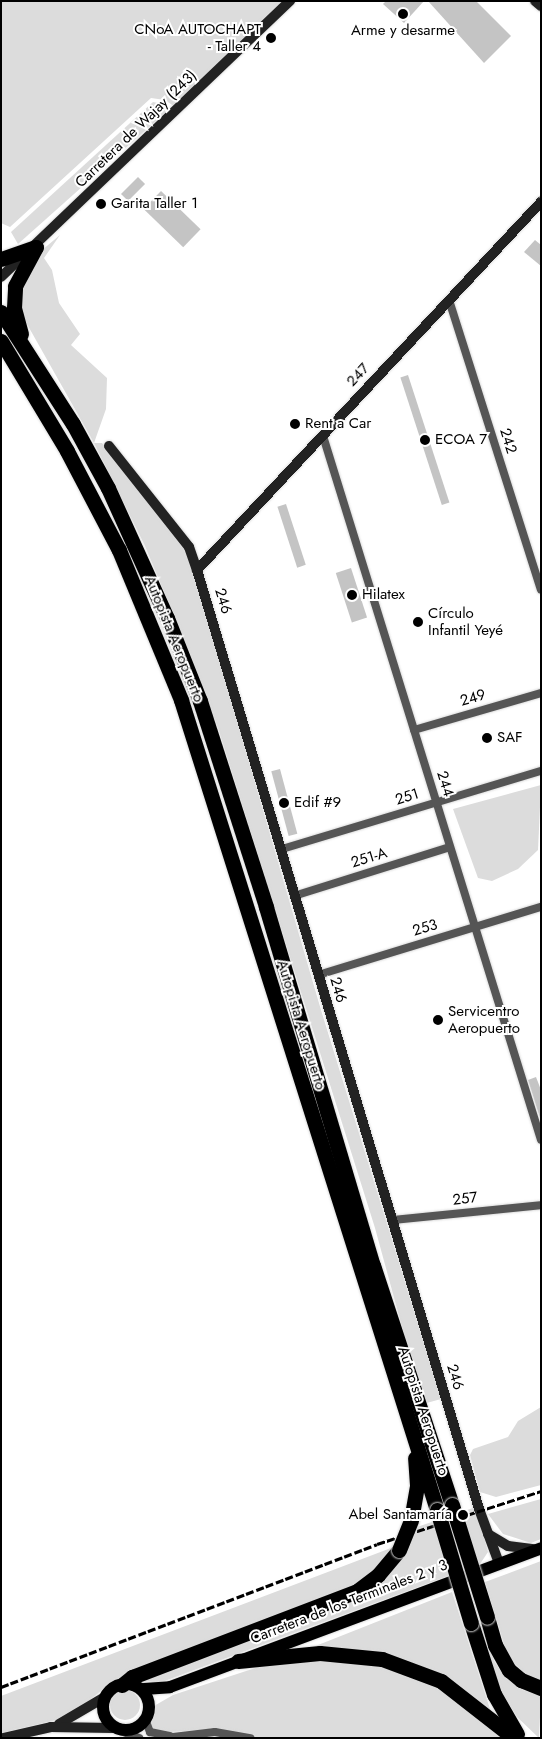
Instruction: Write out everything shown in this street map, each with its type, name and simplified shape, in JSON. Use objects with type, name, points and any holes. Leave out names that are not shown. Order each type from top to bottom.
[{"type":"highway","points":[[1,259],[36,247]]},
{"type":"highway","points":[[27,349],[14,298],[20,270],[36,247]]},
{"type":"highway","name":"Autopista Aeropuerto","points":[[1,312],[27,349],[108,488],[168,618],[200,701],[266,907],[373,1264],[488,1617],[495,1645],[509,1670],[521,1680],[541,1688]]},
{"type":"highway","name":"Autopista Aeropuerto","points":[[4,347],[119,550],[181,700],[494,1694],[521,1738]]},
{"type":"highway","points":[[122,1686],[132,1677],[357,1591],[378,1575],[399,1550],[411,1520],[416,1485],[406,1413]]},
{"type":"highway","points":[[238,1661],[320,1653],[382,1659],[440,1681],[514,1738]]},
{"type":"main road","name":"Carretera de los Terminales 2 y 3","points":[[151,1704],[170,1688],[539,1548]]},
{"type":"main road","points":[[122,1686],[144,1689],[151,1704],[145,1719],[131,1727],[113,1728],[102,1717],[104,1697],[122,1686]]},
{"type":"main road","name":"Carretera de los Terminales 2 y 3","points":[[144,1689],[170,1688]]},
{"type":"street","name":"Carretera de Wajay (243)","points":[[1,277],[36,247],[290,1]]},
{"type":"street","points":[[535,1],[541,6]]},
{"type":"street","name":"247","points":[[198,570],[449,300],[540,206]]},
{"type":"street","name":"242","points":[[449,300],[541,590]]},
{"type":"street","name":"244","points":[[322,436],[541,1140]]},
{"type":"street","name":"246","points":[[109,446],[190,547],[392,1220],[488,1534],[499,1563]]},
{"type":"street","name":"249","points":[[414,730],[541,693]]},
{"type":"street","name":"251","points":[[282,849],[541,771]]},
{"type":"street","name":"251-A","points":[[296,895],[450,847]]},
{"type":"street","name":"253","points":[[318,975],[541,907]]},
{"type":"street","name":"257","points":[[392,1220],[541,1205]]},
{"type":"street","points":[[488,1534],[516,1548],[539,1548]]},
{"type":"street","points":[[51,1727],[104,1697]]},
{"type":"street","points":[[145,1719],[150,1732],[175,1736]]},
{"type":"street","points":[[3,1738],[51,1727],[113,1728],[139,1738]]},
{"type":"street","points":[[166,1738],[215,1732],[250,1738]]},
{"type":"shaded area","points":[[1,1],[290,1],[178,109],[165,100],[151,98],[10,227],[1,223]]},
{"type":"shaded area","points":[[153,102],[162,104],[166,112],[18,244],[11,232]]},
{"type":"shaded area","points":[[60,235],[44,258],[52,270],[59,303],[80,334],[71,345],[107,378],[106,409],[94,443],[23,317],[20,288],[35,256]]},
{"type":"shaded area","points":[[94,443],[102,443],[183,548],[192,566],[321,1010],[441,1399],[423,1404],[375,1228],[219,731],[145,546]]},
{"type":"shaded area","points":[[541,785],[538,850],[518,869],[492,881],[478,878],[453,809]]},
{"type":"shaded area","points":[[541,1407],[541,1485],[496,1497],[480,1492],[470,1455],[473,1449],[508,1437],[518,1421]]},
{"type":"shaded area","points":[[541,1499],[541,1539],[531,1543],[503,1534],[488,1514]]},
{"type":"shaded area","points":[[476,1507],[488,1552],[480,1564],[159,1683],[143,1680],[357,1597],[405,1551],[417,1527]]},
{"type":"shaded area","points":[[391,1548],[381,1565],[346,1591],[113,1681],[69,1717],[1,1733],[1,1696]]},
{"type":"shaded area","points":[[541,1561],[541,1680],[525,1674],[508,1657],[485,1582]]},
{"type":"shaded area","points":[[452,1592],[491,1712],[454,1683],[313,1647]]},
{"type":"shaded area","points":[[481,1620],[494,1661],[505,1677],[523,1690],[541,1696],[539,1738],[517,1717],[500,1689],[478,1621]]},
{"type":"shaded area","points":[[292,1660],[368,1662],[438,1687],[503,1738],[255,1738],[216,1729],[170,1732],[151,1728],[148,1718],[154,1706],[173,1695],[258,1667]]},
{"type":"shaded area","points":[[125,1690],[136,1694],[140,1705],[136,1716],[125,1720],[114,1716],[110,1705],[114,1694]]},
{"type":"building","name":"Arme y desarme","points":[[386,1],[424,1],[404,23],[383,4]]},
{"type":"building","points":[[428,1],[476,1],[511,36],[484,63]]},
{"type":"building","points":[[138,177],[145,184],[128,201],[121,194]]},
{"type":"building","points":[[161,191],[201,229],[183,247],[144,209]]},
{"type":"building","points":[[535,240],[541,245],[541,266],[524,252]]},
{"type":"building","name":"ECOA 7","points":[[408,375],[449,502],[442,505],[400,377]]},
{"type":"building","points":[[286,504],[306,565],[297,568],[277,507]]},
{"type":"building","name":"Hilatex","points":[[351,568],[367,617],[352,622],[336,573]]},
{"type":"building","name":"Edif #9","points":[[280,769],[297,834],[289,836],[271,771]]},
{"type":"building","points":[[536,1077],[541,1090],[540,1118],[528,1080]]},
{"type":"railway","points":[[1,1687],[377,1544],[541,1491]]},
{"type":"place","name":"Arme y desarme","points":[[403,14]]},
{"type":"place","name":"CNoA AUTOCHAPT - Taller 4","points":[[271,38]]},
{"type":"place","name":"Garita Taller 1","points":[[101,204]]},
{"type":"place","name":"Rent a Car","points":[[295,424]]},
{"type":"place","name":"ECOA 7","points":[[425,440]]},
{"type":"place","name":"Hilatex","points":[[352,595]]},
{"type":"place","name":"Círculo Infantil Yeyé","points":[[418,622]]},
{"type":"place","name":"SAF","points":[[487,738]]},
{"type":"place","name":"Edif #9","points":[[284,803]]},
{"type":"place","name":"Servicentro Aeropuerto","points":[[438,1020]]},
{"type":"place","name":"Abel Santamaría","points":[[463,1515]]}]
